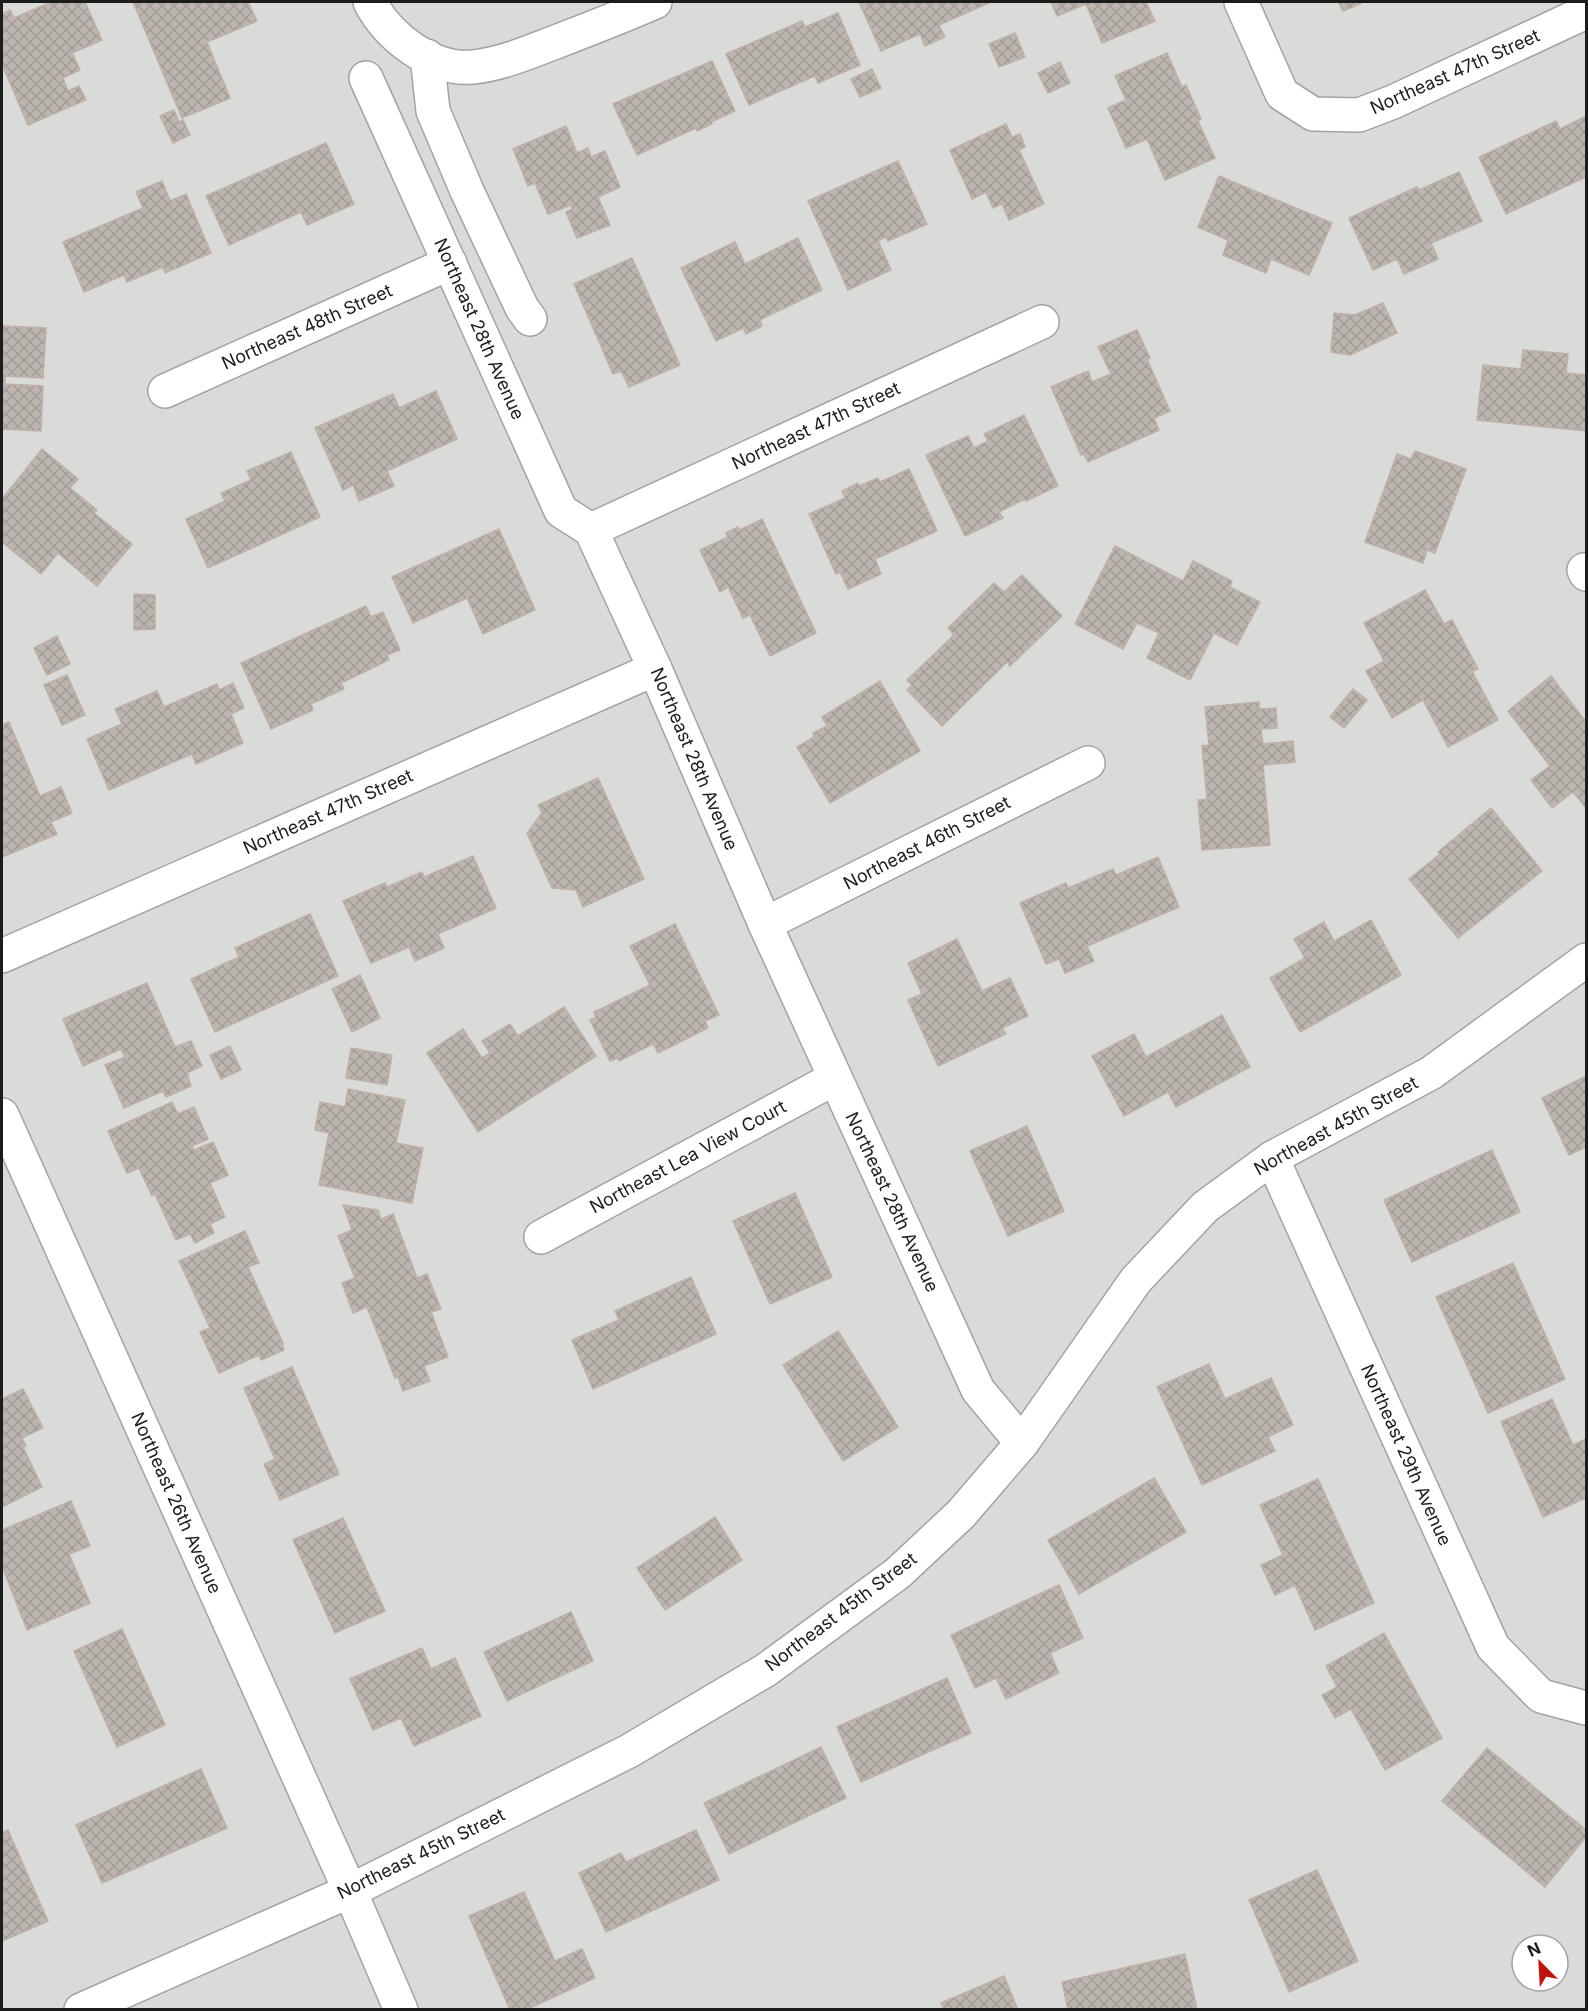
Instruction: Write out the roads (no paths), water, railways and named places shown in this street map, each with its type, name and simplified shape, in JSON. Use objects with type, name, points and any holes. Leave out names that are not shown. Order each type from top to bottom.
[{"type":"street","points":[[370,2],[399,40],[432,59],[472,67],[515,58],[655,2]]},
{"type":"street","name":"Northeast 47th Street","points":[[1241,2],[1282,94],[1312,114],[1359,115],[1394,102],[1587,12]]},
{"type":"street","points":[[432,59],[433,111],[467,191],[522,308],[530,319]]},
{"type":"street","name":"Northeast 28th Avenue","points":[[366,78],[561,512],[591,530],[655,669],[765,924],[978,1389],[1022,1443]]},
{"type":"street","name":"Northeast 48th Street","points":[[165,391],[450,263]]},
{"type":"street","name":"Northeast 47th Street","points":[[591,530],[1042,322]]},
{"type":"street","name":"Northeast 47th Street","points":[[2,956],[655,669]]},
{"type":"street","name":"Northeast 46th Street","points":[[765,924],[1088,763]]},
{"type":"street","name":"Northeast 45th Street","points":[[81,2010],[350,1891],[629,1751],[766,1670],[898,1573],[961,1514],[1022,1443],[1136,1280],[1205,1207],[1272,1158],[1431,1073],[1587,960]]},
{"type":"street","name":"Northeast Lea View Court","points":[[541,1237],[835,1078]]},
{"type":"street","name":"Northeast 26th Avenue","points":[[2,1115],[350,1891],[401,2010]]},
{"type":"street","name":"Northeast 29th Avenue","points":[[1272,1158],[1493,1647],[1541,1696],[1587,1708]]}]
